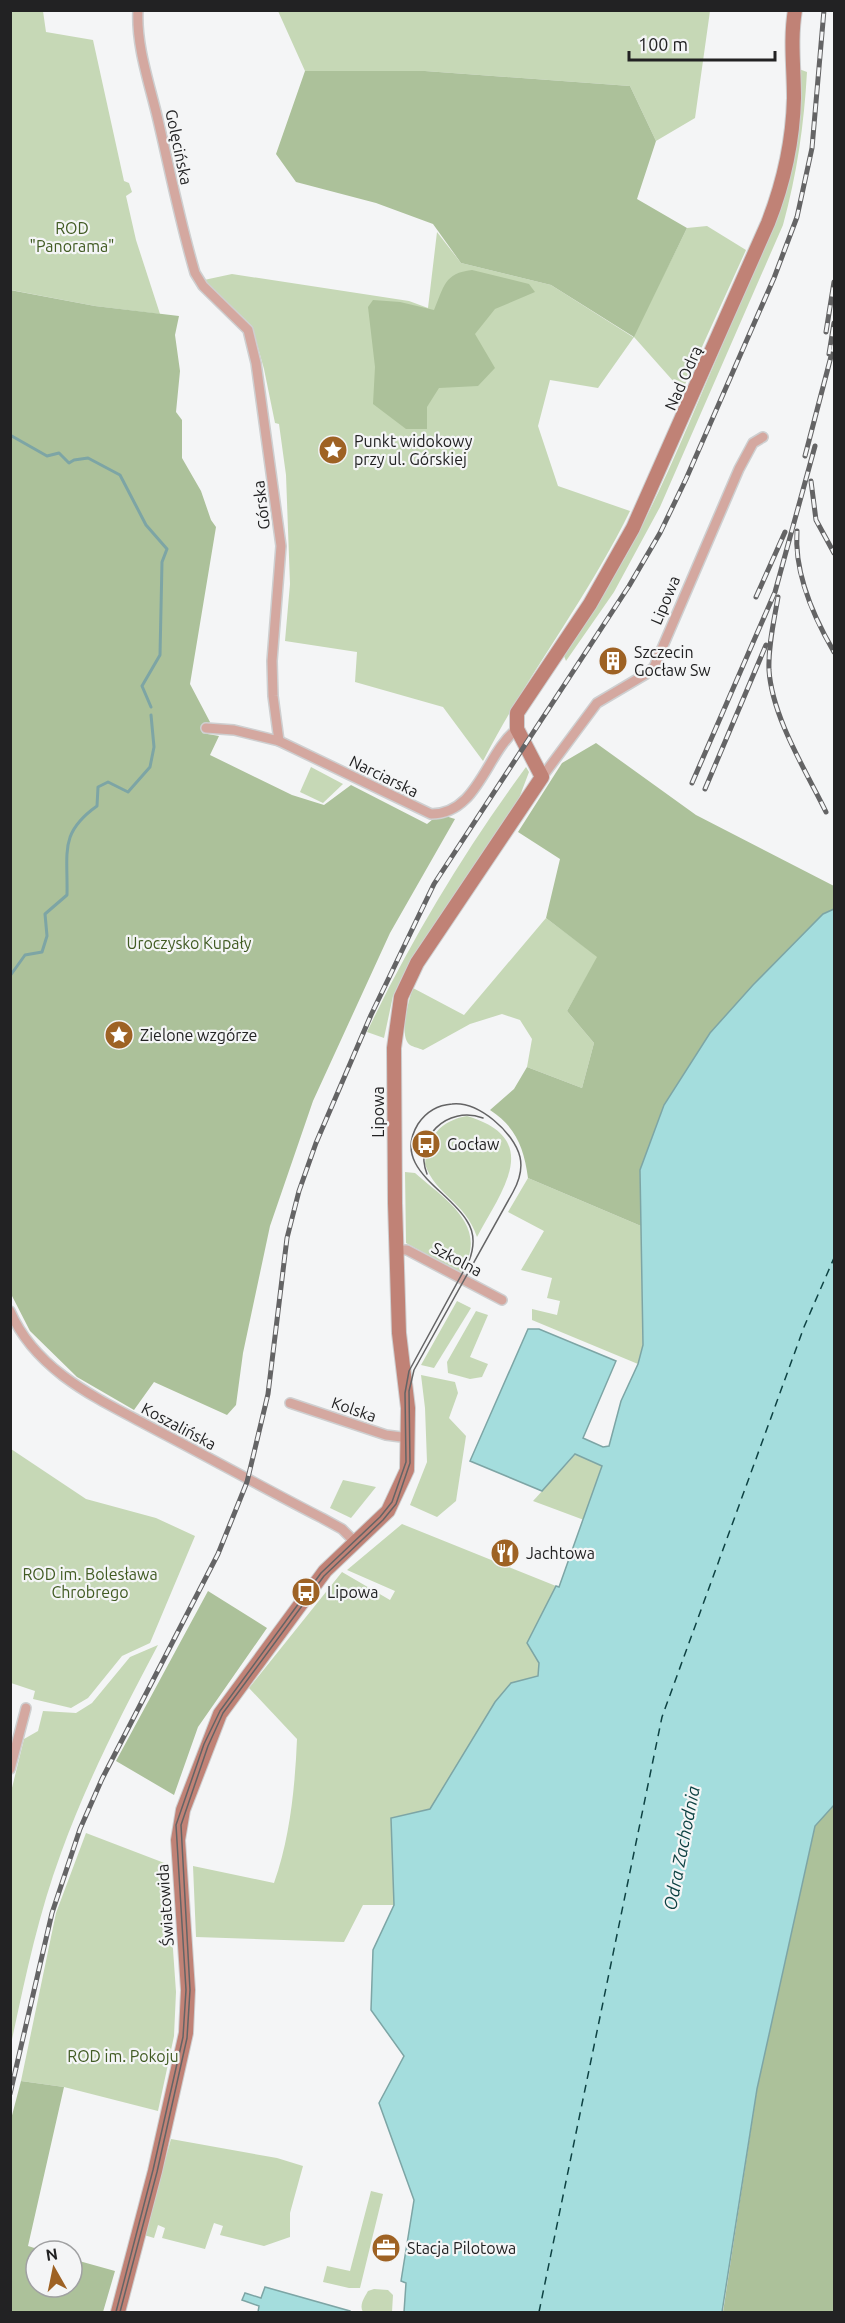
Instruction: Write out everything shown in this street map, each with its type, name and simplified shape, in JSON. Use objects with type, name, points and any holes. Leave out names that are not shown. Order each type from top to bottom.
[{"type":"street","name":"Golęcińska","points":[[138,10],[138,35],[170,180],[195,273],[203,286]]},
{"type":"street","name":"Nad Odrą","points":[[517,729],[515,720],[519,710],[590,604],[640,514],[770,217],[784,176],[791,142],[794,95],[792,39],[795,10]]},
{"type":"street","name":"Górska","points":[[203,286],[248,330],[256,363],[281,546],[272,661],[273,696],[279,741]]},
{"type":"street","name":"Lipowa","points":[[355,1542],[385,1515],[396,1500],[407,1470],[409,1438],[399,1333],[396,1250],[394,1048],[401,997],[417,963],[542,777],[597,703],[654,667],[739,469],[753,443],[763,437]]},
{"type":"street","name":"Narciarska","points":[[206,728],[234,730],[279,741],[411,806],[439,814],[466,800],[503,743],[517,729]]},
{"type":"street","points":[[517,729],[542,777]]},
{"type":"street","name":"Szkolna","points":[[396,1250],[406,1250],[502,1300]]},
{"type":"street","name":"Koszalińska","points":[[10,1311],[23,1336],[36,1351],[96,1399],[342,1529],[355,1542]]},
{"type":"street","name":"Kolska","points":[[290,1403],[386,1435],[409,1438]]},
{"type":"street","name":"Światowida","points":[[118,2313],[155,2171],[186,2033],[188,1986],[178,1842],[181,1816],[220,1714],[320,1578],[355,1542]]},
{"type":"street","points":[[10,1769],[26,1708]]},
{"type":"green space","name":"ROD \"Panorama\"","points":[[10,11],[43,11],[46,32],[93,40],[124,181],[129,183],[132,192],[126,196],[136,240],[160,314],[95,306],[11,290]]},
{"type":"green space","points":[[278,11],[710,11],[695,118],[656,141],[630,86],[425,71],[305,71]]},
{"type":"green space","points":[[799,69],[807,72],[804,111],[796,168],[783,225],[660,507],[614,592],[566,661],[564,656],[619,569],[666,477],[766,241],[788,176],[795,142],[799,107]]},
{"type":"green space","points":[[305,71],[425,71],[630,86],[656,141],[637,199],[687,228],[634,337],[551,285],[461,263],[433,224],[376,203],[296,182],[276,154]]},
{"type":"green space","points":[[707,226],[746,250],[682,391],[634,337],[598,388],[550,380],[538,426],[558,486],[630,511],[595,575],[518,698],[483,761],[443,707],[355,682],[357,652],[285,641],[290,584],[286,475],[279,424],[275,423],[252,326],[204,280],[232,274],[409,301],[428,308],[437,232],[461,263],[551,285],[633,337],[687,228]]},
{"type":"green space","points":[[472,270],[529,284],[535,292],[495,309],[475,334],[495,368],[478,386],[439,388],[427,407],[427,429],[406,429],[373,404],[375,367],[368,307],[373,300],[400,302],[434,310],[446,282],[456,274]]},
{"type":"green space","name":"Uroczysko Kupały","points":[[10,290],[95,306],[179,316],[175,335],[180,371],[176,412],[182,420],[182,458],[201,491],[211,520],[216,527],[190,684],[210,722],[202,733],[219,736],[210,755],[292,795],[324,805],[351,785],[427,824],[439,814],[455,819],[390,933],[313,1101],[270,1226],[243,1353],[236,1405],[227,1415],[154,1382],[134,1410],[77,1377],[30,1331],[11,1294]]},
{"type":"green space","points":[[596,743],[696,815],[834,886],[834,909],[823,914],[710,1033],[664,1105],[640,1170],[641,1226],[528,1178],[524,1157],[517,1139],[506,1124],[490,1110],[514,1089],[527,1067],[582,1088],[594,1043],[567,1011],[597,957],[546,918],[560,859],[518,832],[562,763]]},
{"type":"green space","points":[[311,767],[343,784],[323,803],[300,792]]},
{"type":"green space","points":[[526,767],[529,772],[518,801],[402,977],[393,996],[384,1038],[367,1032],[440,896]]},
{"type":"green space","points":[[546,918],[598,957],[567,1011],[594,1043],[582,1088],[527,1067],[532,1039],[520,1020],[502,1014],[470,1024],[423,1050],[410,1045],[405,1034],[405,1026],[413,988],[464,1015]]},
{"type":"green space","points":[[467,1116],[491,1126],[505,1138],[511,1152],[510,1168],[505,1184],[477,1237],[465,1215],[436,1183],[425,1164],[429,1145],[437,1131],[449,1122]]},
{"type":"green space","points":[[405,1172],[415,1173],[453,1206],[461,1216],[471,1239],[468,1259],[461,1273],[406,1243]]},
{"type":"green space","points":[[528,1178],[641,1226],[643,1345],[638,1364],[532,1320],[532,1309],[557,1315],[560,1301],[547,1298],[552,1278],[521,1270],[544,1231],[508,1212]]},
{"type":"green space","points":[[457,1301],[471,1308],[434,1368],[421,1365]]},
{"type":"green space","points":[[476,1311],[488,1315],[470,1357],[488,1364],[482,1377],[470,1379],[448,1373],[447,1362]]},
{"type":"green space","points":[[421,1375],[455,1382],[458,1393],[449,1418],[466,1436],[456,1501],[437,1517],[410,1505],[427,1462]]},
{"type":"green space","name":"ROD im. Bolesława Chrobrego","points":[[11,1449],[86,1499],[156,1518],[195,1536],[150,1643],[122,1656],[88,1698],[71,1708],[33,1699],[35,1691],[11,1683]]},
{"type":"green space","points":[[576,1454],[602,1466],[584,1520],[533,1501]]},
{"type":"green space","points":[[343,1480],[376,1487],[351,1518],[330,1508]]},
{"type":"green space","points":[[402,1524],[556,1586],[548,1603],[539,1676],[495,1702],[430,1809],[391,1818],[394,1905],[363,1905],[344,1942],[196,1937],[193,1866],[274,1883],[288,1830],[297,1739],[249,1688],[342,1572],[390,1600],[395,1591],[347,1570]]},
{"type":"green space","points":[[208,1591],[267,1628],[198,1727],[174,1795],[116,1761]]},
{"type":"green space","points":[[158,1645],[94,1773],[61,1853],[39,1924],[11,2044],[10,1796],[24,1739],[38,1731],[43,1711],[76,1713],[92,1703],[130,1657]]},
{"type":"green space","points":[[834,1805],[834,2312],[723,2312],[757,2089],[815,1826]]},
{"type":"green space","name":"ROD im. Pokoju","points":[[86,1833],[167,1864],[176,1992],[174,2036],[158,2111],[64,2087],[21,2081],[56,1913]]},
{"type":"green space","points":[[21,2081],[64,2087],[30,2239],[24,2239],[24,2299],[84,2299],[84,2262],[115,2271],[103,2312],[11,2312],[10,2123]]},
{"type":"green space","points":[[171,2139],[277,2158],[303,2166],[290,2213],[290,2237],[264,2246],[220,2235],[223,2226],[214,2223],[205,2249],[162,2238],[165,2228],[158,2225],[154,2238],[144,2235]]},
{"type":"green space","points":[[371,2191],[383,2194],[360,2288],[323,2282],[327,2266],[350,2271]]},
{"type":"green space","points":[[388,2290],[393,2295],[392,2312],[363,2312],[364,2299],[368,2291]]},
{"type":"water","name":"Odra Zachodnia","points":[[834,909],[834,1805],[815,1826],[757,2089],[722,2312],[404,2312],[406,2283],[401,2281],[414,2200],[379,2103],[404,2056],[371,2010],[373,1950],[394,1905],[391,1818],[430,1809],[495,1702],[511,1683],[538,1676],[539,1663],[527,1643],[556,1586],[559,1587],[602,1466],[575,1454],[542,1491],[470,1461],[528,1329],[539,1329],[616,1361],[583,1438],[603,1447],[609,1446],[621,1401],[638,1364],[643,1345],[640,1170],[664,1105],[710,1033],[753,985],[823,914]]},
{"type":"water","points":[[265,2287],[351,2312],[258,2312],[259,2306],[242,2300],[245,2293],[261,2298]]},
{"type":"waterway","points":[[10,435],[47,456],[59,453],[69,463],[88,458],[120,475],[146,525],[167,549],[162,562],[160,655],[142,686],[151,707]]},
{"type":"waterway","points":[[10,976],[25,955],[42,952],[47,936],[45,914],[67,895],[67,855],[71,835],[76,825],[97,806],[98,787],[108,782],[128,792],[150,767],[154,747],[151,715]]},
{"type":"ferry route","points":[[539,2312],[662,1717],[804,1327],[834,1258]]},
{"type":"tram line","points":[[116,2312],[153,2170],[183,2037],[186,1990],[176,1825],[204,1744],[220,1711],[321,1573],[380,1517],[392,1502],[406,1462],[405,1393],[409,1371],[469,1261],[473,1246],[467,1221],[417,1166],[412,1153],[412,1140],[418,1124],[433,1110],[442,1106],[462,1104],[483,1113],[503,1128],[511,1138],[520,1157],[520,1175],[513,1192],[414,1370],[409,1391],[410,1463],[396,1504],[383,1520],[324,1576],[223,1713],[208,1746],[181,1825],[190,1990],[187,2038],[157,2172],[120,2312]]},
{"type":"tram line","points":[[427,1174],[424,1161],[425,1148],[436,1128],[457,1116],[470,1115],[483,1118]]},
{"type":"railway","points":[[10,2094],[52,1913],[80,1829],[102,1779],[218,1554],[247,1482],[268,1394],[287,1238],[299,1191],[316,1143],[371,1015],[434,884],[629,586],[660,533],[686,479],[774,278],[797,217],[812,148],[824,10]]},
{"type":"railway","points":[[826,332],[834,282]]},
{"type":"railway","points":[[829,354],[834,323]]},
{"type":"railway","points":[[805,456],[834,345]]},
{"type":"railway","points":[[692,783],[775,592],[815,446]]},
{"type":"railway","points":[[811,481],[816,520],[834,553]]},
{"type":"railway","points":[[797,531],[802,578],[812,609],[834,652]]},
{"type":"railway","points":[[756,597],[785,532]]},
{"type":"railway","points":[[778,597],[769,652],[771,688],[783,725],[826,812]]},
{"type":"railway","points":[[705,789],[766,645]]},
{"type":"place","name":"Punkt widokowy przy ul. Górskiej","points":[[333,450]]},
{"type":"place","name":"Szczecin Gocław Sw","points":[[613,661]]},
{"type":"place","name":"Zielone wzgórze","points":[[119,1035]]},
{"type":"place","name":"Gocław","points":[[426,1144]]},
{"type":"place","name":"Jachtowa","points":[[505,1553]]},
{"type":"place","name":"Lipowa","points":[[306,1592]]},
{"type":"place","name":"Stacja Pilotowa","points":[[386,2248]]}]
